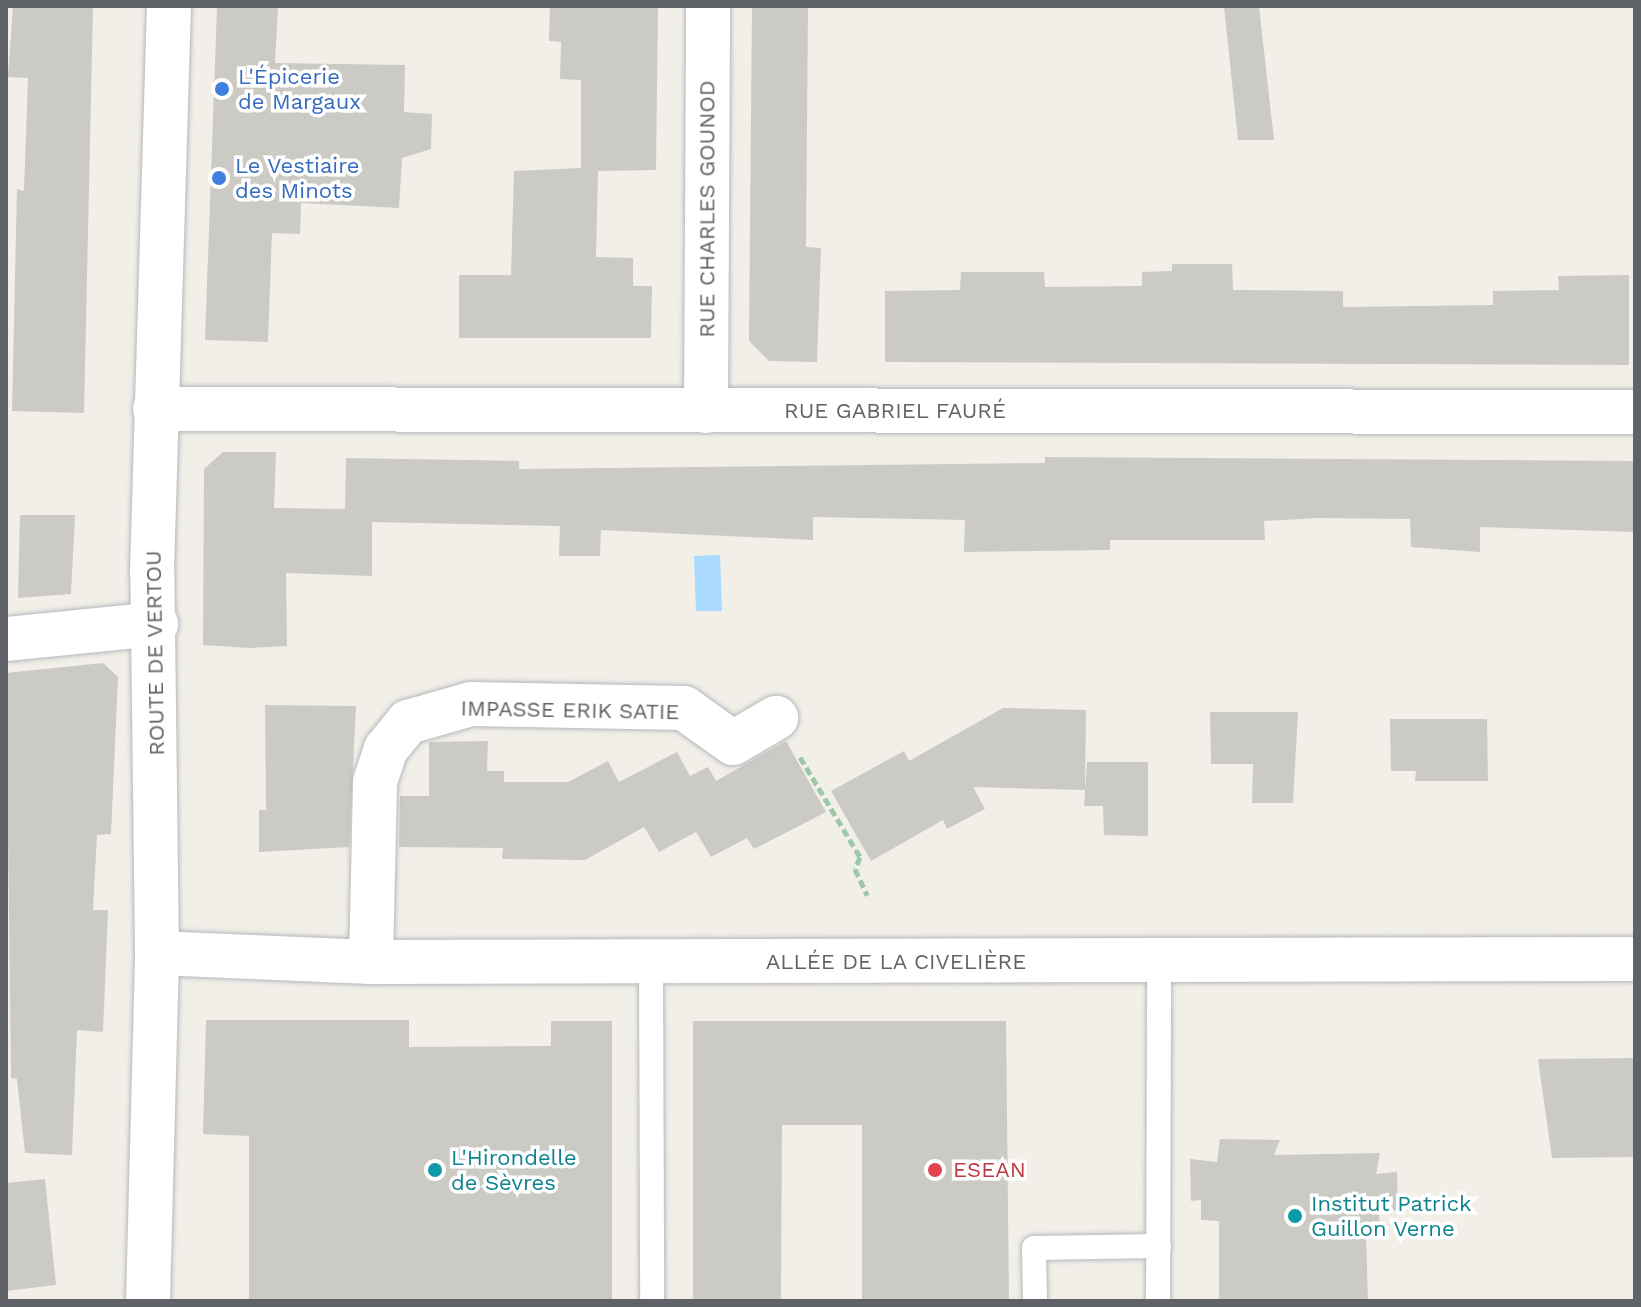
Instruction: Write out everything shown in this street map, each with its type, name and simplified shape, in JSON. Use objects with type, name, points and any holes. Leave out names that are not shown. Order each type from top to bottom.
[{"type":"street","name":"ROUTE DE VERTOU","points":[[148,1301],[157,953],[155,409],[169,6]]},
{"type":"street","name":"RUE CHARLES GOUNOD","points":[[706,411],[708,6]]},
{"type":"street","name":"RUE GABRIEL FAURÉ","points":[[155,409],[1635,412]]},
{"type":"street","points":[[6,639],[156,624]]},
{"type":"street","name":"IMPASSE ERIK SATIE","points":[[371,962],[375,782],[386,749],[408,722],[471,704],[684,708],[733,743],[776,718]]},
{"type":"street","name":"ALLÉE DE LA CIVELIÈRE","points":[[157,953],[371,962],[1635,959]]},
{"type":"lane","points":[[651,962],[652,1301]]},
{"type":"lane","points":[[1158,1301],[1159,962]]},
{"type":"lane","points":[[1035,1301],[1034,1248],[1159,1246]]},
{"type":"path","points":[[776,718],[860,857],[855,869],[867,895]]},
{"type":"water","points":[[720,555],[722,611],[696,611],[694,556]]},
{"type":"building","points":[[13,6],[93,6],[84,413],[12,411],[17,189],[24,191],[28,78],[8,77]]},
{"type":"building","points":[[217,6],[278,6],[275,63],[405,65],[404,112],[432,114],[431,149],[402,158],[399,208],[301,203],[300,234],[272,233],[268,342],[205,340]]},
{"type":"building","points":[[550,6],[658,6],[656,170],[598,171],[596,257],[633,258],[633,286],[652,286],[651,338],[459,338],[459,275],[511,275],[514,171],[581,168],[581,80],[560,79],[561,42],[549,41]]},
{"type":"building","points":[[752,6],[808,6],[806,247],[821,248],[817,362],[769,361],[749,341]]},
{"type":"building","points":[[1224,6],[1259,6],[1274,140],[1238,140]]},
{"type":"building","points":[[1172,264],[1232,264],[1233,290],[1343,291],[1343,307],[1493,305],[1493,291],[1559,290],[1558,276],[1629,275],[1629,365],[885,362],[885,291],[960,290],[961,272],[1044,272],[1045,287],[1142,286],[1142,272],[1172,271]]},
{"type":"building","points":[[223,452],[276,452],[274,508],[345,509],[346,458],[519,461],[519,469],[1045,463],[1045,457],[1635,461],[1635,532],[1480,527],[1480,552],[1411,547],[1410,519],[1318,518],[1264,521],[1265,540],[1110,540],[1110,550],[964,552],[965,520],[813,517],[813,540],[601,530],[600,556],[559,556],[560,526],[372,522],[372,576],[286,573],[287,646],[251,648],[203,645],[204,469]]},
{"type":"building","points":[[20,515],[75,515],[71,594],[18,598]]},
{"type":"building","points":[[103,663],[118,677],[111,834],[97,835],[93,910],[108,910],[103,1032],[77,1030],[72,1155],[25,1153],[17,1079],[11,1078],[6,673]]},
{"type":"building","points":[[265,705],[356,706],[349,847],[259,852],[259,810],[266,810]]},
{"type":"building","points":[[1003,708],[1086,710],[1085,790],[973,787],[985,809],[947,829],[943,820],[871,861],[831,791],[904,751],[909,761]]},
{"type":"building","points":[[1210,712],[1298,712],[1293,803],[1252,803],[1253,764],[1211,764]]},
{"type":"building","points":[[1390,719],[1487,719],[1488,781],[1415,781],[1416,771],[1391,771]]},
{"type":"building","points":[[488,741],[487,771],[504,771],[504,782],[568,782],[608,761],[619,782],[677,752],[690,776],[708,767],[716,781],[786,741],[826,812],[754,849],[747,838],[711,857],[696,832],[659,852],[644,827],[585,860],[502,859],[503,848],[399,847],[400,796],[429,796],[429,742]]},
{"type":"building","points":[[1087,762],[1148,762],[1148,836],[1104,835],[1103,806],[1084,806]]},
{"type":"building","name":"L'Hirondelle de Sèvres","points":[[206,1020],[409,1020],[409,1047],[551,1046],[551,1021],[612,1021],[612,1301],[249,1301],[249,1136],[203,1134]]},
{"type":"building","name":"ESEAN","points":[[693,1021],[1006,1021],[1009,1301],[862,1301],[862,1125],[782,1125],[781,1301],[693,1301]]},
{"type":"building","points":[[1635,1058],[1635,1157],[1552,1158],[1538,1059]]},
{"type":"building","name":"Institut Patrick Guillon Verne","points":[[1220,1139],[1280,1140],[1274,1155],[1380,1153],[1376,1174],[1397,1172],[1398,1211],[1379,1208],[1380,1231],[1366,1231],[1368,1301],[1219,1301],[1219,1221],[1201,1220],[1201,1200],[1191,1201],[1190,1159],[1217,1162]]},
{"type":"building","points":[[45,1179],[56,1285],[6,1291],[6,1183]]},
{"type":"place","name":"L'Épicerie de Margaux","points":[[222,89]]},
{"type":"place","name":"Le Vestiaire des Minots","points":[[219,178]]},
{"type":"place","name":"L'Hirondelle de Sèvres","points":[[435,1170]]},
{"type":"place","name":"ESEAN","points":[[935,1170]]},
{"type":"place","name":"Institut Patrick Guillon Verne","points":[[1295,1216]]}]
